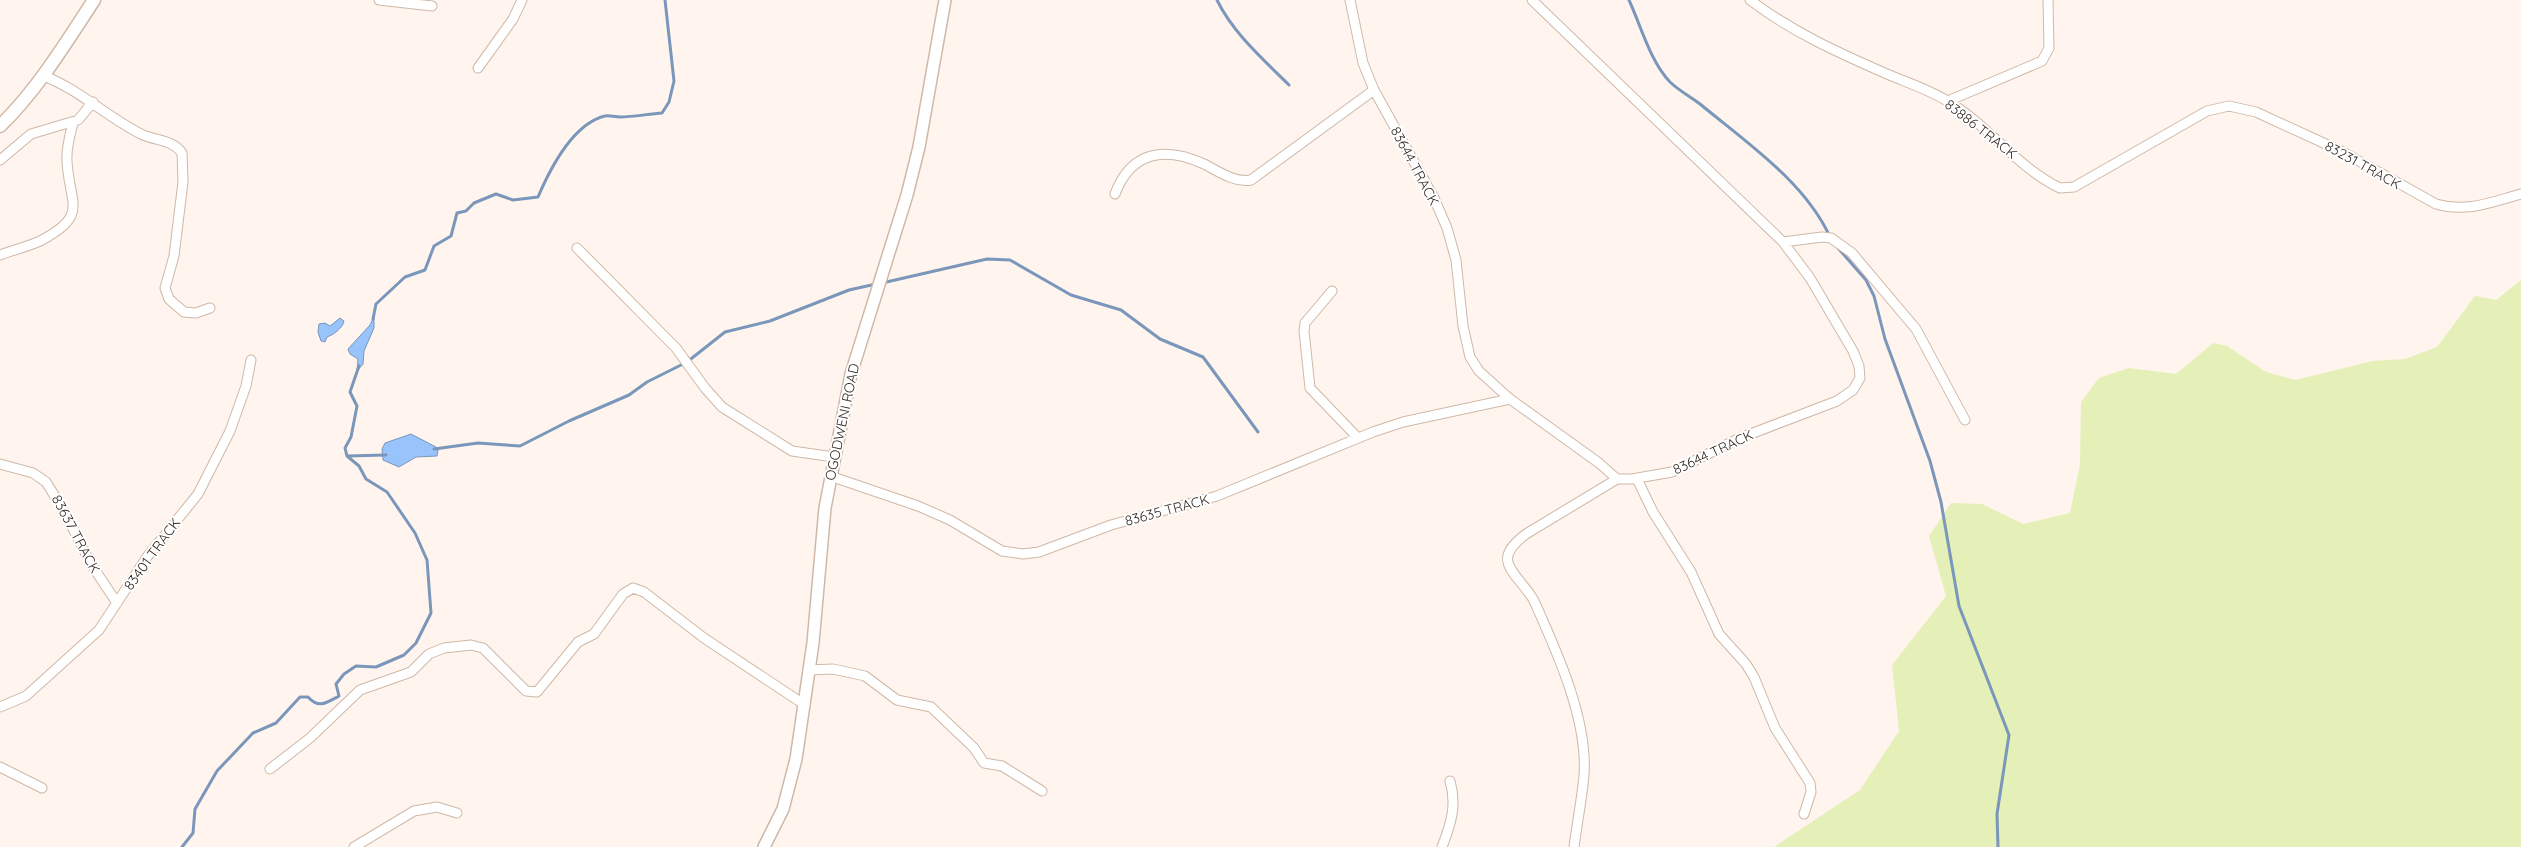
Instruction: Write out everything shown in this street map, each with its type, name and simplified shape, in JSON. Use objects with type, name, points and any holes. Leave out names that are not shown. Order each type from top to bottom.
[{"type":"main road","points":[[0,126],[44,76],[94,0]]},
{"type":"street","points":[[379,0],[432,6]]},
{"type":"street","points":[[478,68],[508,27],[522,0]]},
{"type":"street","name":"OGODWENI ROAD","points":[[764,847],[783,809],[796,759],[805,705],[830,476],[850,374],[907,194],[919,148],[945,0]]},
{"type":"street","name":"83644 TRACK","points":[[1350,0],[1363,63],[1374,90],[1434,198],[1447,228],[1456,260],[1463,326],[1470,358],[1480,371],[1510,399],[1598,462],[1617,479],[1638,479],[1672,472],[1740,438],[1837,401],[1848,394],[1857,385],[1860,372],[1853,351],[1810,278],[1783,242],[1532,0]]},
{"type":"street","name":"83886 TRACK","points":[[1750,0],[1774,18],[1816,42],[1948,101],[1976,121],[2026,164],[2060,188],[2074,187],[2207,111]]},
{"type":"street","points":[[1948,101],[2042,61],[2049,48],[2048,0]]},
{"type":"street","points":[[44,76],[65,84],[139,133],[172,143],[182,153],[183,182],[174,256],[165,288],[169,299],[184,312],[196,313],[210,308]]},
{"type":"street","points":[[1115,194],[1121,179],[1134,164],[1154,154],[1183,155],[1239,180],[1251,180],[1374,90]]},
{"type":"street","points":[[0,160],[31,134],[73,123],[81,118],[93,102]]},
{"type":"street","name":"83231 TRACK","points":[[2207,111],[2229,106],[2256,112],[2334,148],[2420,197],[2448,208],[2482,206],[2521,194]]},
{"type":"street","points":[[0,115],[13,113]]},
{"type":"street","points":[[0,255],[41,241],[62,228],[69,220],[75,203],[67,160],[73,123]]},
{"type":"street","points":[[1783,242],[1811,238],[1830,238],[1852,253],[1916,329],[1965,420]]},
{"type":"street","points":[[577,248],[676,348],[705,388],[722,407],[792,451],[805,455],[834,457]]},
{"type":"street","points":[[1332,291],[1305,323],[1308,379],[1315,395],[1358,438]]},
{"type":"street","name":"83401 TRACK","points":[[0,708],[26,696],[99,630],[147,557],[204,485],[230,431],[246,386],[251,360]]},
{"type":"street","name":"83635 TRACK","points":[[830,476],[918,506],[950,520],[1002,550],[1023,554],[1039,552],[1111,525],[1217,496],[1358,438],[1403,422],[1510,399]]},
{"type":"street","name":"83637 TRACK","points":[[0,464],[33,473],[46,482],[64,511],[91,564],[117,603]]},
{"type":"street","points":[[1574,847],[1584,773],[1574,701],[1535,601],[1509,565],[1508,556],[1516,541],[1617,479]]},
{"type":"street","points":[[1638,479],[1653,512],[1691,572],[1719,634],[1746,664],[1754,677],[1775,728],[1810,783],[1811,792],[1804,814]]},
{"type":"street","points":[[270,769],[310,738],[360,690],[412,672],[429,654],[444,648],[471,646],[483,648],[526,691],[537,692],[578,642],[594,634],[623,594],[633,588],[644,592],[704,638],[805,705]]},
{"type":"street","points":[[808,670],[833,669],[865,676],[898,700],[931,707],[974,748],[984,763],[1002,766],[1042,791]]},
{"type":"street","points":[[0,767],[42,788]]},
{"type":"street","points":[[1442,847],[1454,810],[1454,796],[1450,782]]},
{"type":"street","points":[[354,847],[414,811],[437,807],[457,813]]},
{"type":"green space","points":[[2521,280],[2521,847],[1774,847],[1860,790],[1899,731],[1892,665],[1946,596],[1929,536],[1951,503],[1982,504],[2023,524],[2070,513],[2080,464],[2081,402],[2099,378],[2129,368],[2176,374],[2213,343],[2227,346],[2266,372],[2295,380],[2373,361],[2405,359],[2437,347],[2475,296],[2496,300]]},
{"type":"water","points":[[374,316],[374,328],[364,351],[363,364],[357,371],[358,359],[350,354],[348,349],[370,325]]},
{"type":"water","points":[[340,318],[344,321],[340,329],[327,337],[325,342],[321,341],[318,332],[319,324],[325,323],[330,326]]},
{"type":"water","points":[[411,434],[436,447],[438,450],[437,456],[416,457],[399,467],[383,460],[382,449],[385,443]]},
{"type":"waterway","points":[[373,319],[376,304],[405,277],[425,270],[434,246],[451,236],[457,213],[466,211],[474,203],[496,194],[513,200],[538,197],[564,149],[582,128],[593,121],[605,116],[625,117],[662,113],[669,102],[674,81],[665,0]]},
{"type":"waterway","points":[[1217,0],[1240,35],[1289,85]]},
{"type":"waterway","points":[[1629,0],[1651,54],[1663,74],[1677,88],[1700,104],[1773,164],[1806,198],[1830,237]]},
{"type":"waterway","points":[[1838,248],[1866,280],[1874,296],[1885,339],[1930,461],[1941,502],[1959,606],[2009,735],[1997,814],[1998,847]]},
{"type":"waterway","points":[[882,283],[987,259],[1010,260],[1071,295],[1121,310],[1160,339],[1203,357],[1258,432]]},
{"type":"waterway","points":[[434,449],[478,443],[520,446],[569,421],[629,395],[647,382],[687,362],[725,332],[770,321],[849,290],[876,284]]},
{"type":"waterway","points":[[182,847],[193,833],[195,809],[217,771],[253,733],[276,723],[300,697],[308,697],[316,703],[323,704],[339,696],[336,684],[344,674],[356,666],[376,667],[404,655],[416,643],[431,613],[427,560],[415,533],[387,492],[366,479],[359,466],[347,456],[345,448],[351,437],[357,406],[350,392],[359,366]]},
{"type":"waterway","points":[[347,456],[386,455]]}]
